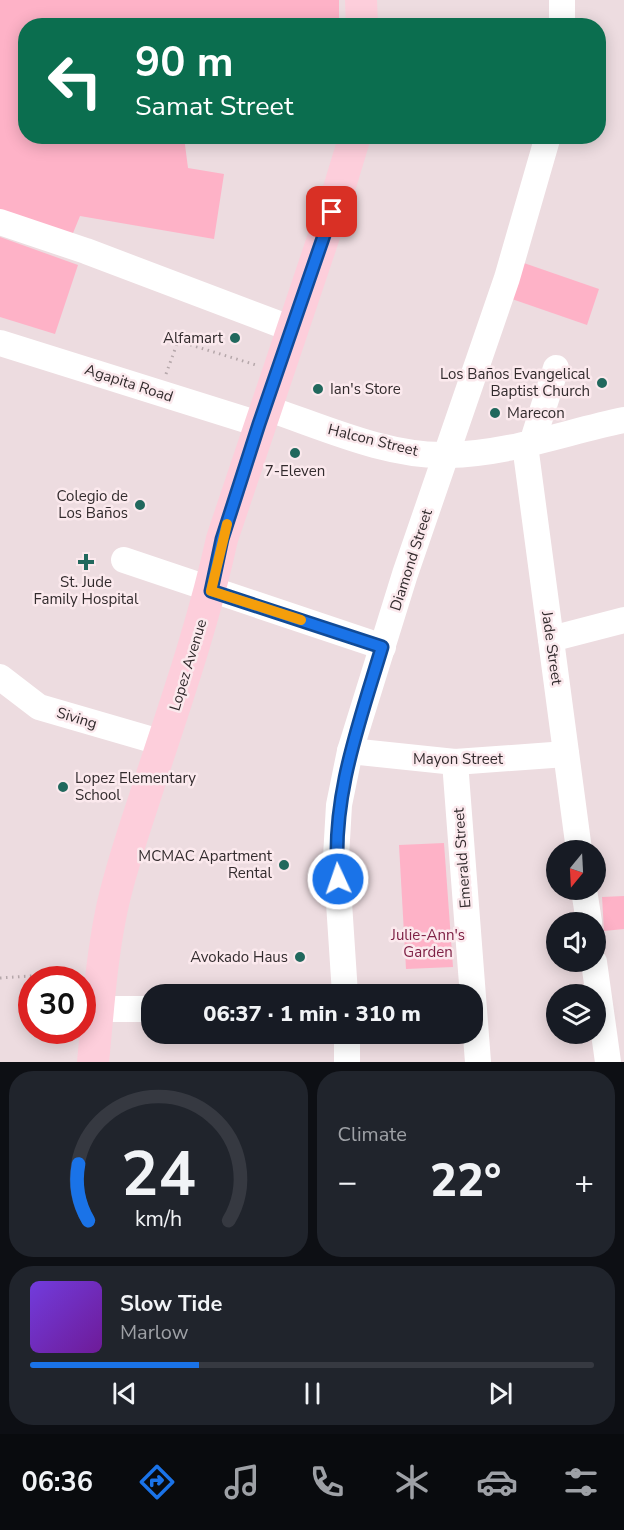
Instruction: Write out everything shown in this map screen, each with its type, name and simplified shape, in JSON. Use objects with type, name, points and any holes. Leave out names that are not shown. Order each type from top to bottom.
[{"type":"main road","points":[[361,0],[362,18]]},
{"type":"main road","name":"Lopez Avenue","points":[[93,1062],[102,972],[111,913],[211,591],[222,539],[352,144]]},
{"type":"street","points":[[562,0],[562,18]]},
{"type":"street","name":"Diamond Street","points":[[344,984],[336,857],[339,806],[350,751],[382,647],[531,203],[546,144]]},
{"type":"street","points":[[0,222],[86,251],[292,329]]},
{"type":"street","name":"Agapita Road","points":[[0,343],[159,393],[262,416]]},
{"type":"street","points":[[528,444],[555,368]]},
{"type":"street","name":"Halcon Street","points":[[262,416],[404,450],[446,455],[528,444],[624,420]]},
{"type":"street","name":"Jade Street","points":[[528,444],[578,840]]},
{"type":"street","points":[[124,560],[382,647]]},
{"type":"street","points":[[551,639],[624,620]]},
{"type":"street","name":"Siving","points":[[0,677],[39,707],[163,743]]},
{"type":"street","name":"Mayon Street","points":[[350,751],[455,762],[566,754]]},
{"type":"street","name":"Emerald Street","points":[[455,762],[478,1062]]},
{"type":"street","points":[[595,972],[608,1062]]},
{"type":"street","points":[[98,1009],[141,1009]]},
{"type":"street","points":[[347,1044],[348,1062]]},
{"type":"path","points":[[159,393],[178,341],[254,364]]},
{"type":"path","points":[[0,978],[102,972]]},
{"type":"green space","points":[[0,0],[339,0],[339,18],[18,18],[18,144],[185,144],[188,168],[224,174],[214,239],[80,216],[71,238],[0,211]]},
{"type":"green space","points":[[0,237],[78,265],[55,334],[0,317]]},
{"type":"green space","points":[[521,262],[599,289],[587,325],[509,298]]},
{"type":"green space","name":"Julie-Ann's Garden","points":[[444,843],[453,967],[406,969],[399,845]]},
{"type":"green space","points":[[624,896],[624,929],[606,931],[606,912],[603,912],[602,900],[606,900],[606,897]]},
{"type":"slow traffic","points":[[227,524],[211,591],[301,620]]},
{"type":"place","name":"Alfamart","points":[[235,338]]},
{"type":"place","name":"Los Baños Evangelical Baptist Church","points":[[602,383]]},
{"type":"place","name":"Ian's Store","points":[[318,389]]},
{"type":"place","name":"Marecon","points":[[495,413]]},
{"type":"place","name":"7-Eleven","points":[[295,453]]},
{"type":"place","name":"Colegio de Los Baños","points":[[140,505]]},
{"type":"place","name":"St. Jude Family Hospital","points":[[86,562]]},
{"type":"place","name":"Lopez Elementary School","points":[[63,787]]},
{"type":"place","name":"MCMAC Apartment Rental","points":[[284,865]]},
{"type":"place","name":"Avokado Haus","points":[[300,957]]},
{"type":"route","points":[[332,212],[222,539],[211,591],[382,647],[350,751],[339,806],[336,857],[338,879]]}]
